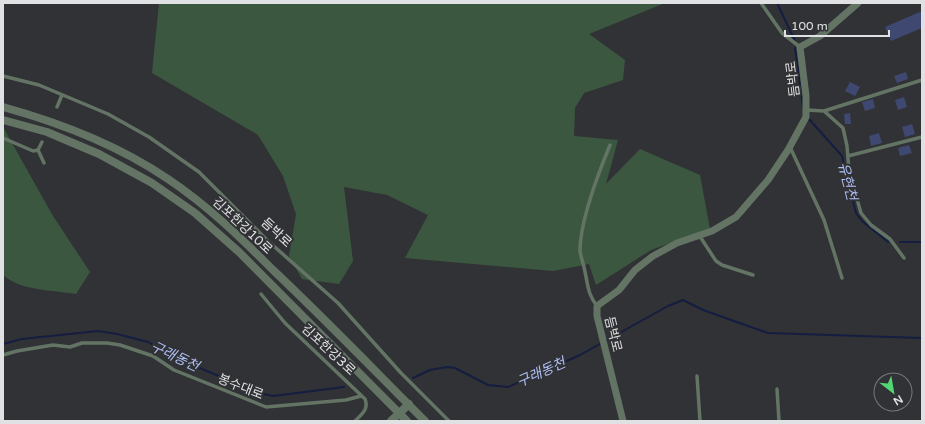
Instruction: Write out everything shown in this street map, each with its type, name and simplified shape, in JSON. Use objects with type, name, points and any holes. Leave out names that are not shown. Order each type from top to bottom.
[{"type":"street","name":"듬박로","points":[[623,421],[597,316],[597,306],[619,290],[628,278],[644,262],[677,243],[730,221],[741,213],[768,180],[790,147],[806,117],[807,110],[800,47],[820,36],[858,3]]},
{"type":"street","name":"김포한강10로","points":[[3,107],[74,130],[129,155],[175,183],[228,226],[328,322],[425,421]]},
{"type":"street","name":"김포한강10로","points":[[3,120],[47,132],[99,154],[152,182],[195,214],[239,252],[407,421]]},
{"type":"street","points":[[391,421],[408,404]]},
{"type":"street","points":[[411,421],[418,414]]},
{"type":"lane","points":[[761,3],[782,33],[800,47]]},
{"type":"lane","name":"듬박로","points":[[3,76],[39,85],[108,114],[149,137],[199,172],[268,241],[338,303],[401,373],[449,421]]},
{"type":"lane","points":[[824,111],[922,80]]},
{"type":"lane","points":[[57,108],[62,95]]},
{"type":"lane","name":"듬박로","points":[[807,110],[824,111]]},
{"type":"lane","points":[[824,111],[843,128],[849,171],[861,213],[871,225],[890,239],[904,258]]},
{"type":"lane","points":[[848,156],[922,137]]},
{"type":"lane","points":[[3,138],[33,151],[38,150]]},
{"type":"lane","points":[[38,150],[42,142]]},
{"type":"lane","points":[[597,306],[591,298],[587,288],[580,249],[586,213],[610,145]]},
{"type":"lane","points":[[790,147],[824,220],[842,278]]},
{"type":"lane","points":[[38,150],[44,163]]},
{"type":"lane","points":[[699,235],[716,261],[722,265],[753,275]]},
{"type":"lane","name":"김포한강3로","points":[[261,294],[284,323],[361,396]]},
{"type":"lane","name":"봉수대로","points":[[3,355],[17,351],[54,345],[70,347],[82,343],[107,343],[120,345],[153,356],[174,370],[266,407],[346,400],[361,396]]},
{"type":"lane","points":[[697,376],[700,421]]},
{"type":"lane","points":[[777,389],[779,421]]},
{"type":"lane","points":[[355,421],[366,410],[367,404],[361,396]]},
{"type":"green space","points":[[159,3],[665,3],[589,34],[625,60],[623,80],[584,93],[575,108],[574,136],[618,140],[606,184],[640,149],[700,175],[710,229],[651,250],[596,285],[589,264],[553,271],[405,258],[428,215],[387,195],[344,187],[353,261],[339,284],[302,279],[289,256],[296,214],[283,176],[258,135],[152,73]]},
{"type":"green space","points":[[3,127],[53,216],[90,272],[76,294],[28,287],[10,280],[3,275]]},
{"type":"building","points":[[922,11],[922,28],[891,41],[885,27]]},
{"type":"building","points":[[906,72],[908,79],[897,83],[894,76]]},
{"type":"building","points":[[850,82],[860,87],[855,96],[845,91]]},
{"type":"building","points":[[904,97],[907,107],[898,110],[895,100]]},
{"type":"building","points":[[873,99],[875,108],[865,111],[862,102]]},
{"type":"building","points":[[850,113],[851,124],[845,124],[844,114]]},
{"type":"building","points":[[912,124],[915,134],[905,137],[902,127]]},
{"type":"building","points":[[879,133],[882,143],[871,146],[869,136]]},
{"type":"building","points":[[909,145],[912,153],[900,156],[898,148]]},
{"type":"waterway","name":"유현천","points":[[777,3],[795,41]]},
{"type":"waterway","name":"유현천","points":[[795,48],[803,106]]},
{"type":"waterway","name":"유현천","points":[[809,119],[842,156],[856,213],[862,221],[888,242]]},
{"type":"waterway","name":"유현천","points":[[900,242],[922,242]]},
{"type":"waterway","points":[[413,378],[430,370],[447,367],[455,368],[488,385],[508,387],[580,355],[668,306],[683,300],[703,310],[768,333],[922,338]]},
{"type":"waterway","name":"구래동천","points":[[3,344],[22,339],[98,331],[148,342],[176,358],[259,393],[273,396],[344,387]]}]
